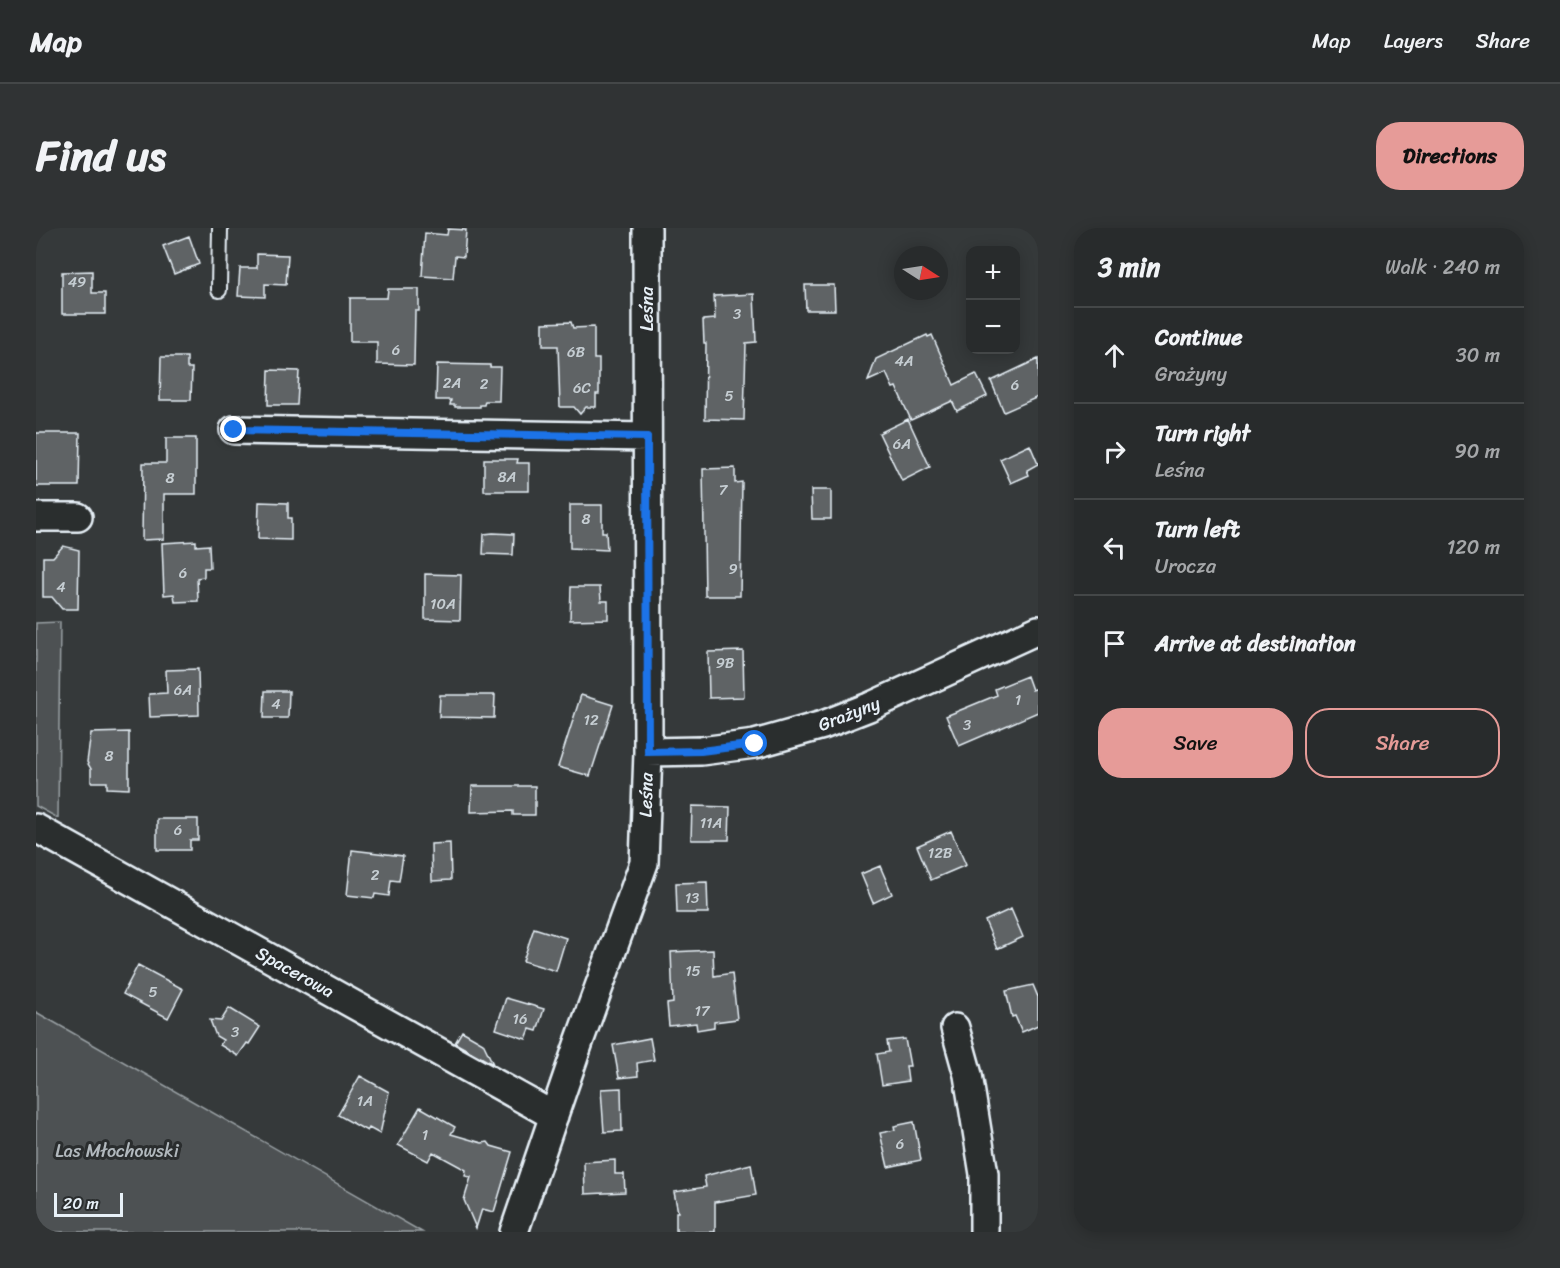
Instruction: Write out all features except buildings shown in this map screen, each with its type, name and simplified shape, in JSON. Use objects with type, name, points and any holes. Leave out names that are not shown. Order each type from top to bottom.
[{"type":"street","name":"Leśna","points":[[514,1232],[579,1042],[644,863],[648,752],[647,228]]},
{"type":"street","points":[[234,430],[647,437]]},
{"type":"street","points":[[36,517],[78,517]]},
{"type":"street","name":"Grażyny","points":[[648,752],[701,751],[755,744],[823,725],[869,707],[1038,630]]},
{"type":"street","name":"Spacerowa","points":[[36,828],[554,1116]]},
{"type":"street","points":[[955,1028],[968,1075],[983,1163],[984,1232]]},
{"type":"lane","points":[[219,290],[220,228]]},
{"type":"green space","points":[[60,622],[58,818],[36,806],[36,623]]},
{"type":"green space","name":"Las Młochowski","points":[[36,1012],[422,1232],[36,1232]]},
{"type":"route","points":[[234,430],[647,437],[648,752],[701,751],[755,744]]}]
